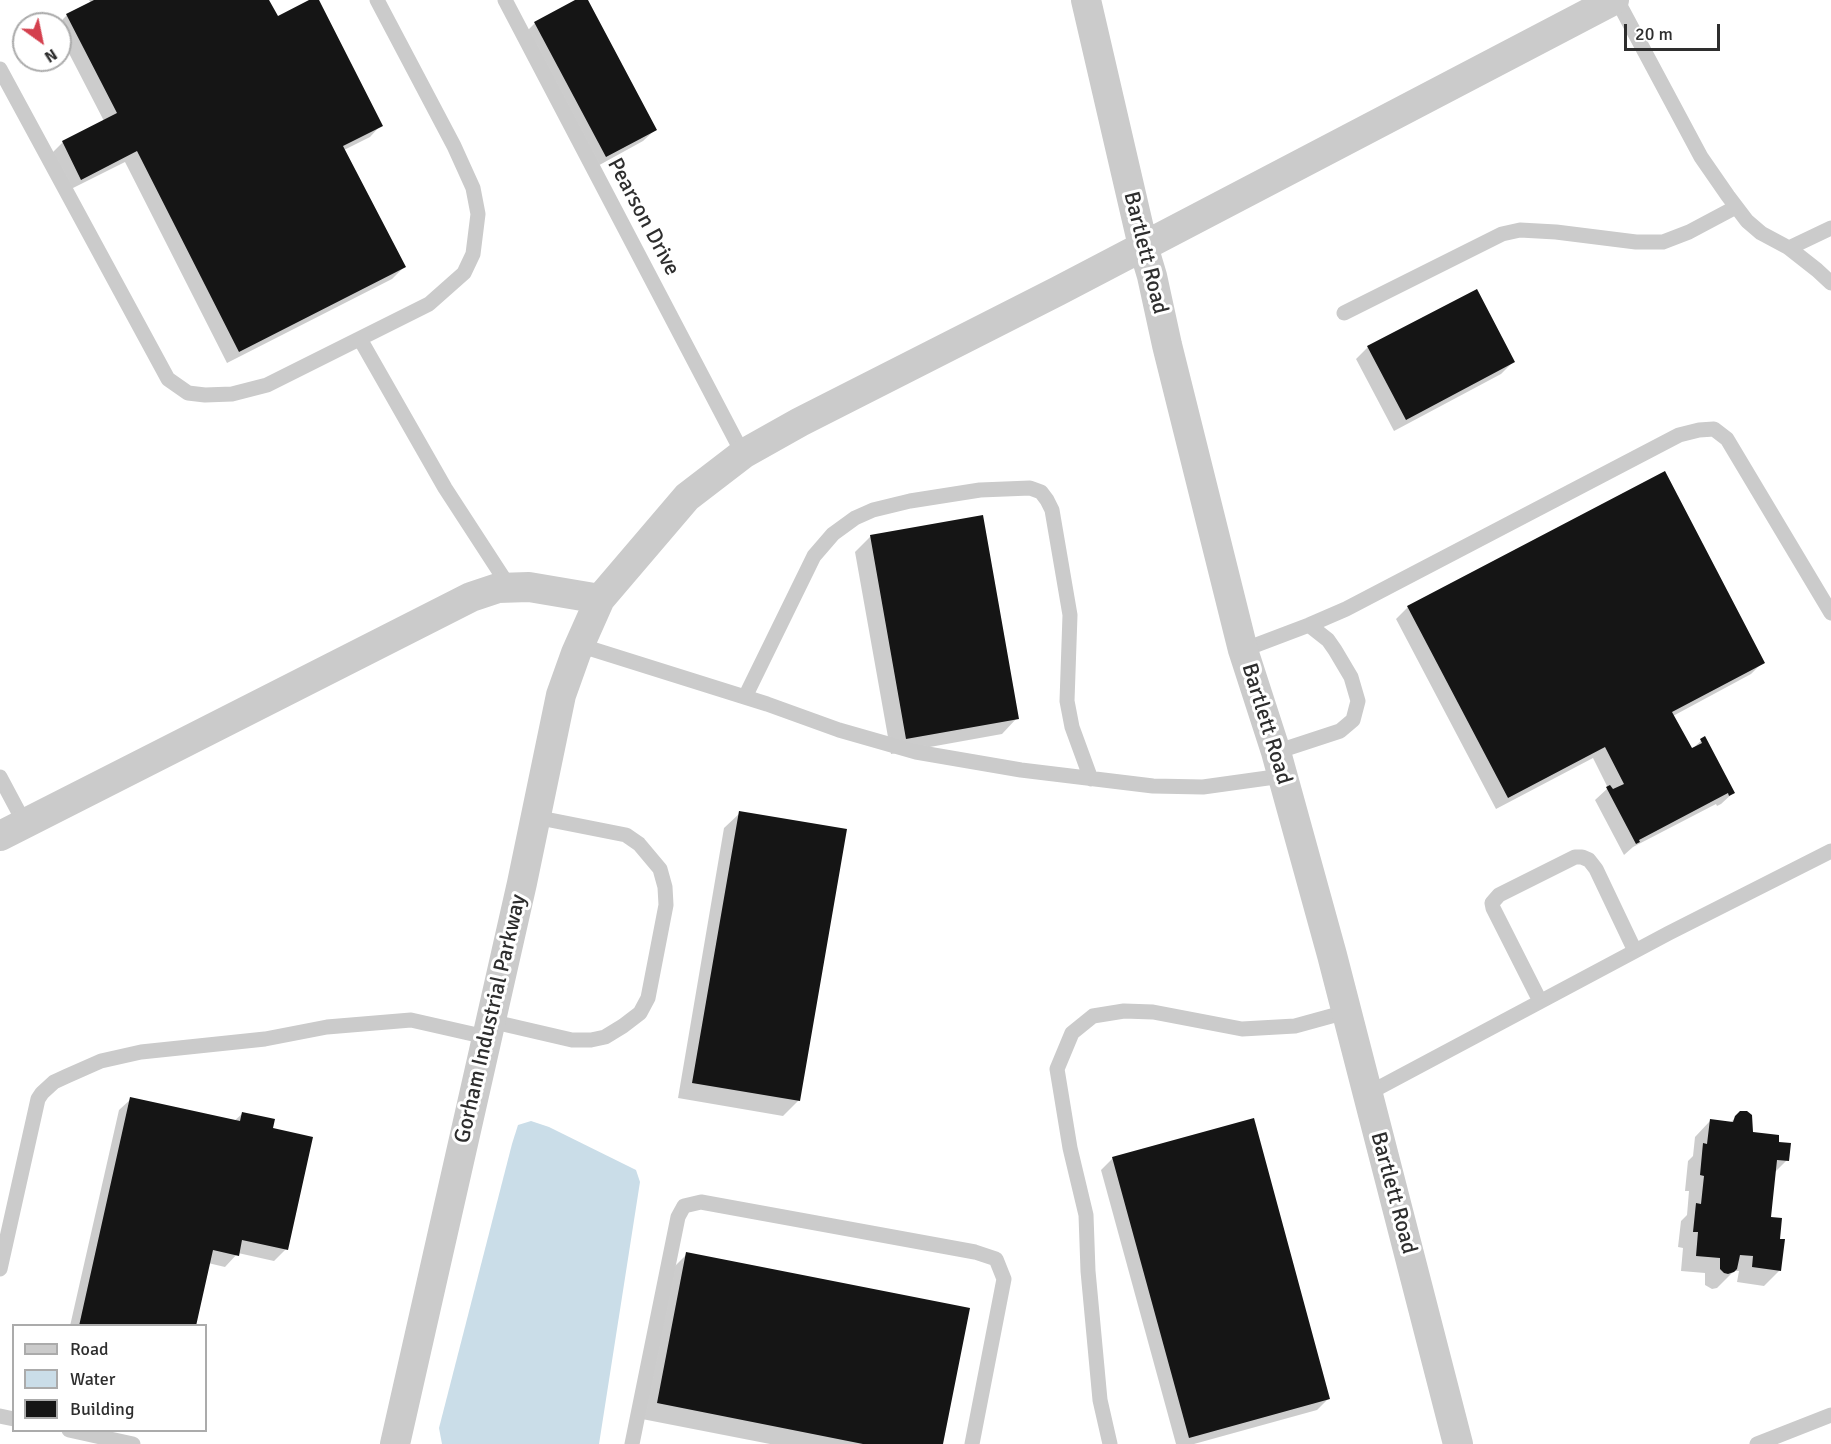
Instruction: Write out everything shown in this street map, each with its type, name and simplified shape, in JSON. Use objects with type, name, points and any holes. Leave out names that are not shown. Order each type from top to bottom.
[{"type":"street","name":"Bartlett Road","points":[[1086,0],[1143,246],[1243,650],[1279,764],[1458,1444]]},
{"type":"street","name":"Gorham Industrial Parkway","points":[[395,1444],[536,817],[561,695],[579,645],[600,599],[687,497],[743,454],[800,422],[1058,291],[1615,0]]},
{"type":"street","points":[[12,830],[471,597],[498,588],[529,587],[600,599]]},
{"type":"lane","points":[[0,69],[168,380],[188,393],[232,394],[267,386],[429,304],[464,273],[473,254],[478,214],[473,188],[454,146],[376,0]]},
{"type":"lane","name":"Pearson Drive","points":[[505,0],[743,454]]},
{"type":"lane","points":[[1615,0],[1701,157],[1736,207],[1761,233],[1789,248],[1831,283]]},
{"type":"lane","points":[[1344,313],[1502,234],[1520,230],[1636,242],[1663,242],[1689,232],[1736,207]]},
{"type":"lane","points":[[1789,248],[1831,228]]},
{"type":"lane","points":[[360,339],[445,488],[510,588]]},
{"type":"lane","points":[[1243,650],[1309,625],[1356,603],[1679,435],[1714,429],[1727,439],[1735,450],[1831,613]]},
{"type":"lane","points":[[745,697],[814,556],[834,534],[855,518],[873,510],[910,501],[980,490],[1030,488],[1041,492],[1052,510],[1070,615],[1067,701],[1072,727],[1091,779]]},
{"type":"lane","points":[[579,645],[916,753],[1091,779],[1153,786],[1203,787],[1279,764],[1340,731],[1353,720],[1358,702],[1351,676],[1328,640],[1309,625]]},
{"type":"lane","points":[[0,777],[12,830]]},
{"type":"lane","points":[[0,1269],[38,1100],[54,1082],[101,1061],[141,1052],[265,1039],[327,1027],[411,1020],[572,1040],[591,1040],[605,1037],[640,1012],[648,998],[666,905],[665,887],[660,869],[639,844],[626,835],[536,817]]},
{"type":"lane","points":[[1367,1094],[1635,951],[1831,851]]},
{"type":"lane","points":[[1540,1001],[1492,908],[1492,903],[1498,895],[1575,857],[1582,857],[1589,860],[1596,869],[1635,951]]},
{"type":"lane","points":[[1110,1444],[1100,1400],[1088,1271],[1086,1215],[1070,1148],[1057,1070],[1072,1033],[1093,1016],[1124,1011],[1153,1012],[1242,1029],[1295,1026],[1346,1012]]},
{"type":"lane","points":[[632,1444],[678,1217],[684,1206],[701,1202],[975,1252],[996,1259],[1004,1279],[972,1444]]},
{"type":"lane","points":[[1757,1444],[1831,1415]]},
{"type":"lane","points":[[74,1432],[133,1444]]},
{"type":"water","points":[[531,1121],[549,1127],[636,1170],[640,1182],[599,1444],[442,1444],[439,1428],[512,1144],[518,1125]]},
{"type":"building","points":[[94,0],[269,0],[278,16],[309,0],[319,0],[383,126],[343,146],[406,267],[239,352],[137,151],[81,180],[62,141],[117,113],[72,26],[72,12],[70,12]]},
{"type":"building","points":[[575,0],[588,0],[657,130],[606,157],[534,22]]},
{"type":"building","points":[[1477,289],[1515,362],[1406,420],[1367,346]]},
{"type":"building","points":[[1665,471],[1765,663],[1672,712],[1692,748],[1702,743],[1700,739],[1705,736],[1735,793],[1729,796],[1728,793],[1639,840],[1640,842],[1636,844],[1606,787],[1610,785],[1613,789],[1624,784],[1605,747],[1508,798],[1407,606]]},
{"type":"building","points":[[983,515],[1019,719],[906,739],[870,535]]},
{"type":"building","points":[[739,811],[847,829],[800,1101],[692,1083]]},
{"type":"building","points":[[130,1097],[240,1121],[242,1112],[275,1119],[273,1128],[313,1137],[288,1250],[242,1240],[239,1256],[213,1250],[196,1324],[79,1324]]},
{"type":"building","points":[[1740,1111],[1747,1111],[1752,1115],[1753,1132],[1779,1135],[1779,1142],[1791,1143],[1789,1161],[1777,1160],[1771,1217],[1782,1218],[1780,1239],[1785,1239],[1781,1271],[1752,1267],[1753,1256],[1740,1255],[1737,1269],[1728,1274],[1720,1269],[1720,1258],[1696,1256],[1698,1232],[1693,1232],[1696,1203],[1701,1204],[1704,1176],[1700,1175],[1703,1143],[1707,1144],[1710,1119],[1733,1122]]},
{"type":"building","points":[[1254,1118],[1330,1399],[1189,1438],[1112,1157]]},
{"type":"building","points":[[686,1252],[970,1308],[943,1444],[863,1444],[657,1403]]}]
